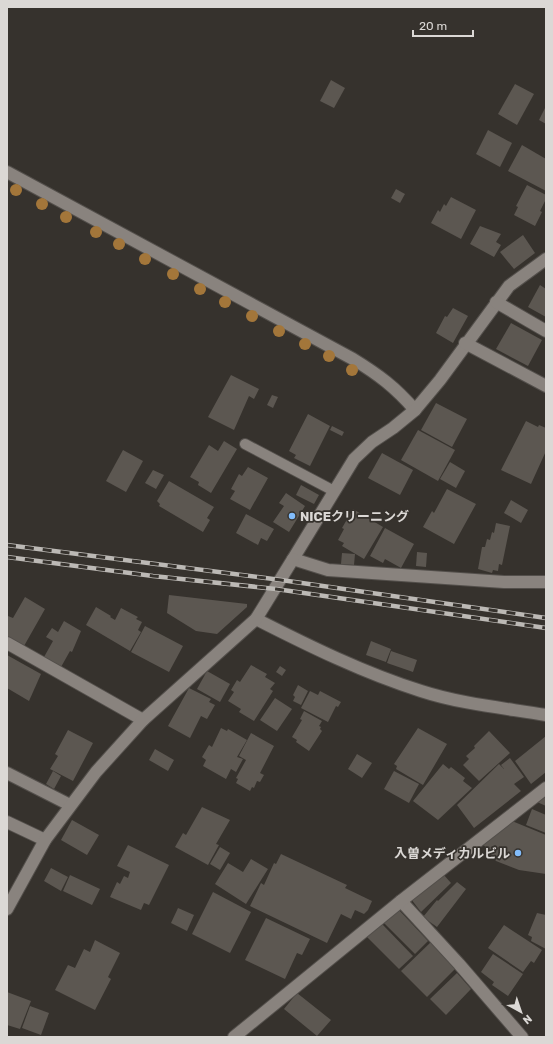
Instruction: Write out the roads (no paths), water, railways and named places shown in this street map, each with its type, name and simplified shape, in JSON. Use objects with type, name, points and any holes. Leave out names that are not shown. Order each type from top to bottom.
[{"type":"street","points":[[7,172],[376,372],[397,389],[415,410]]},
{"type":"street","points":[[7,909],[45,840],[70,805],[143,720],[256,619],[354,460],[372,442],[393,428],[415,410],[440,380],[465,343],[509,286],[546,259]]},
{"type":"street","points":[[496,302],[546,330]]},
{"type":"street","points":[[465,343],[546,386]]},
{"type":"street","points":[[294,559],[328,570],[504,582],[546,582]]},
{"type":"street","points":[[256,619],[367,671],[421,691],[467,702],[546,715]]},
{"type":"street","points":[[7,643],[143,720]]},
{"type":"street","points":[[7,773],[70,805]]},
{"type":"street","points":[[234,1037],[401,901],[546,788]]},
{"type":"street","points":[[7,822],[45,840]]},
{"type":"street","points":[[401,901],[459,964],[522,1037]]},
{"type":"lane","points":[[245,444],[334,491]]},
{"type":"railway","points":[[7,545],[281,580],[546,618]]},
{"type":"railway","points":[[7,557],[153,576],[276,589],[546,628]]},
{"type":"place","name":"NICEクリーニング","points":[[292,516]]},
{"type":"place","name":"入曽メディカルビル","points":[[518,853]]}]
